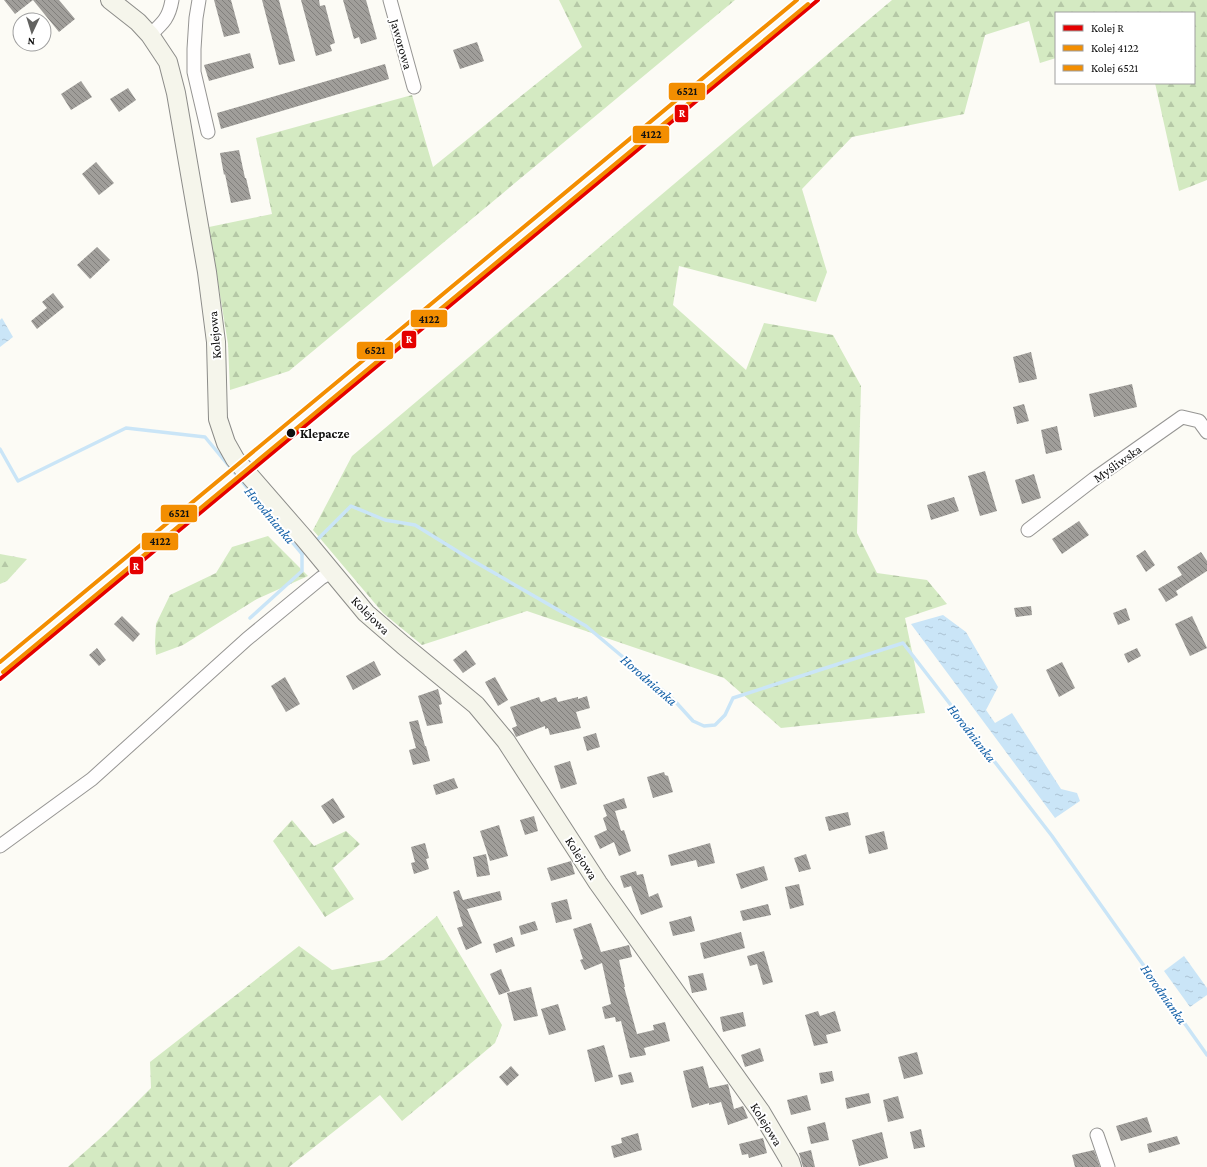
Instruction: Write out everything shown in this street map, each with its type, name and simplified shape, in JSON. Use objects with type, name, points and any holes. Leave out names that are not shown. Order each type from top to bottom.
[{"type":"street","name":"Kolejowa","points":[[110,0],[138,22],[150,35],[168,62],[176,93],[208,272],[216,342],[218,419],[226,443],[235,459],[303,537],[366,613],[476,705],[506,741],[598,883],[762,1112],[792,1167]]},
{"type":"street","points":[[150,35],[165,21],[172,0]]},
{"type":"street","points":[[199,0],[196,18],[194,72],[208,132]]},
{"type":"street","name":"Jaworowa","points":[[390,0],[414,87]]},
{"type":"street","name":"Myśliwska","points":[[1028,530],[1094,479],[1182,417],[1200,421],[1207,432]]},
{"type":"street","points":[[0,846],[92,779],[247,639],[321,578],[331,572]]},
{"type":"street","points":[[1097,1135],[1108,1167]]},
{"type":"green space","points":[[559,0],[735,0],[289,371],[230,390],[228,344],[209,227],[272,214],[256,138],[412,95],[433,167],[582,47]]},
{"type":"green space","points":[[892,0],[1207,0],[1207,180],[1179,191],[1155,84],[1195,84],[1195,12],[1055,12],[1055,58],[1040,63],[1029,21],[985,35],[964,114],[852,137],[802,189],[827,272],[816,302],[679,266],[673,305],[746,370],[764,323],[833,335],[861,386],[857,533],[877,573],[927,580],[947,604],[905,618],[925,713],[781,728],[724,678],[527,611],[422,645],[383,613],[313,530],[352,456]]},
{"type":"green space","points":[[268,536],[308,576],[257,599],[183,645],[156,655],[156,624],[170,595],[216,573],[232,547]]},
{"type":"green space","points":[[0,554],[27,559],[7,581],[0,584]]},
{"type":"green space","points":[[292,820],[314,846],[346,831],[360,844],[333,868],[354,899],[325,917],[273,841]]},
{"type":"green space","points":[[437,916],[502,1025],[495,1043],[402,1121],[380,1095],[289,1167],[68,1167],[107,1132],[151,1088],[150,1062],[299,946],[332,970],[384,960]]},
{"type":"water","points":[[2,318],[13,337],[0,347],[0,320]]},
{"type":"water","points":[[943,615],[966,632],[998,687],[986,710],[995,723],[1012,713],[1061,789],[1077,793],[1080,801],[1055,818],[911,624]]},
{"type":"water","points":[[1184,956],[1207,988],[1207,995],[1190,1007],[1164,971]]},
{"type":"building","points":[[4,0],[33,0],[18,12],[13,12]]},
{"type":"building","points":[[33,0],[59,0],[75,19],[59,32],[52,23],[52,12],[43,12]]},
{"type":"building","points":[[214,0],[231,0],[240,33],[224,37]]},
{"type":"building","points":[[262,0],[279,0],[295,61],[279,65]]},
{"type":"building","points":[[301,0],[319,0],[320,6],[325,5],[335,43],[330,45],[332,51],[316,56]]},
{"type":"building","points":[[343,0],[366,0],[377,39],[361,44],[359,37],[354,39]]},
{"type":"building","points":[[477,42],[484,61],[460,69],[453,50]]},
{"type":"building","points":[[250,53],[254,68],[209,81],[204,65]]},
{"type":"building","points":[[385,64],[389,79],[221,129],[217,113]]},
{"type":"building","points":[[81,81],[92,97],[71,110],[61,94]]},
{"type":"building","points":[[128,88],[136,100],[119,112],[110,99]]},
{"type":"building","points":[[239,150],[251,199],[231,203],[220,153]]},
{"type":"building","points":[[96,162],[114,183],[99,195],[82,174]]},
{"type":"building","points":[[97,247],[110,260],[90,279],[77,265]]},
{"type":"building","points":[[53,293],[64,307],[37,329],[31,321],[47,308],[42,302]]},
{"type":"building","points":[[1031,352],[1037,379],[1019,383],[1013,357]]},
{"type":"building","points":[[1132,384],[1137,407],[1094,417],[1089,394]]},
{"type":"building","points":[[1024,404],[1029,421],[1017,424],[1013,407]]},
{"type":"building","points":[[1057,426],[1062,450],[1046,454],[1041,430]]},
{"type":"building","points":[[985,471],[997,511],[980,516],[968,476]]},
{"type":"building","points":[[1034,474],[1041,498],[1022,504],[1015,480]]},
{"type":"building","points":[[954,497],[959,511],[931,520],[927,505]]},
{"type":"building","points":[[1079,521],[1089,535],[1062,554],[1052,539]]},
{"type":"building","points":[[1145,550],[1155,565],[1146,572],[1136,556]]},
{"type":"building","points":[[1201,552],[1207,561],[1207,571],[1176,591],[1178,595],[1166,602],[1158,589],[1182,575],[1177,567]]},
{"type":"building","points":[[1031,606],[1032,615],[1016,617],[1014,608]]},
{"type":"building","points":[[1126,608],[1130,620],[1118,625],[1113,613]]},
{"type":"building","points":[[122,616],[140,634],[133,642],[114,624]]},
{"type":"building","points":[[1192,616],[1207,648],[1190,656],[1175,624]]},
{"type":"building","points":[[97,648],[106,660],[99,666],[89,655]]},
{"type":"building","points":[[1137,648],[1141,656],[1128,663],[1124,654]]},
{"type":"building","points":[[466,650],[476,664],[463,673],[453,660]]},
{"type":"building","points":[[374,661],[381,675],[353,690],[346,676]]},
{"type":"building","points":[[1062,662],[1075,688],[1059,697],[1046,670]]},
{"type":"building","points":[[285,677],[300,704],[286,712],[271,686]]},
{"type":"building","points":[[495,677],[508,700],[498,706],[485,682]]},
{"type":"building","points":[[438,689],[442,704],[439,705],[443,723],[427,726],[418,696]]},
{"type":"building","points":[[587,696],[590,708],[576,712],[581,728],[550,735],[548,728],[545,729],[545,726],[516,737],[512,728],[517,726],[510,707],[539,697],[541,702],[556,697],[558,702]]},
{"type":"building","points":[[418,720],[430,761],[413,765],[409,750],[416,748],[409,722]]},
{"type":"building","points":[[596,733],[600,747],[587,751],[583,737]]},
{"type":"building","points":[[570,761],[577,784],[561,789],[554,766]]},
{"type":"building","points":[[664,772],[665,775],[668,776],[673,792],[653,798],[647,777]]},
{"type":"building","points":[[454,778],[458,788],[436,795],[433,785]]},
{"type":"building","points":[[333,798],[345,817],[333,824],[321,806]]},
{"type":"building","points":[[624,798],[627,808],[615,811],[621,831],[624,830],[631,851],[619,856],[614,842],[600,849],[594,836],[607,830],[603,818],[607,816],[603,805]]},
{"type":"building","points":[[848,812],[851,825],[829,831],[825,817]]},
{"type":"building","points":[[534,816],[538,831],[525,835],[520,820]]},
{"type":"building","points":[[499,825],[508,856],[490,861],[480,831]]},
{"type":"building","points":[[884,831],[888,849],[869,854],[865,836]]},
{"type":"building","points":[[425,843],[429,858],[426,859],[429,869],[414,874],[411,863],[415,862],[411,847]]},
{"type":"building","points":[[710,843],[715,863],[698,867],[696,860],[671,866],[668,855]]},
{"type":"building","points":[[486,854],[490,875],[477,877],[473,857]]},
{"type":"building","points":[[806,854],[811,869],[799,872],[794,858]]},
{"type":"building","points":[[571,861],[575,874],[551,881],[547,868]]},
{"type":"building","points":[[764,866],[768,880],[741,889],[736,874]]},
{"type":"building","points":[[636,871],[637,875],[643,874],[649,897],[658,893],[663,907],[641,915],[631,886],[624,888],[620,876]]},
{"type":"building","points":[[799,884],[804,905],[790,909],[785,887]]},
{"type":"building","points":[[459,890],[463,900],[500,891],[502,900],[467,909],[482,943],[466,950],[457,928],[463,926],[453,892]]},
{"type":"building","points":[[567,899],[572,919],[556,923],[551,903]]},
{"type":"building","points":[[768,904],[771,915],[743,921],[740,911]]},
{"type":"building","points":[[691,916],[695,931],[673,936],[669,922]]},
{"type":"building","points":[[535,921],[538,930],[521,935],[519,926]]},
{"type":"building","points":[[591,923],[601,952],[629,945],[632,957],[619,960],[624,987],[637,1034],[654,1030],[653,1025],[665,1022],[670,1041],[644,1048],[646,1055],[630,1058],[621,1021],[616,1022],[615,1017],[605,1019],[602,1007],[611,1004],[602,963],[585,970],[580,960],[583,959],[573,929]]},
{"type":"building","points":[[741,932],[745,948],[704,959],[700,943]]},
{"type":"building","points":[[512,937],[515,946],[496,953],[493,944]]},
{"type":"building","points":[[764,951],[773,982],[763,985],[757,964],[750,966],[747,956]]},
{"type":"building","points":[[501,969],[510,991],[499,995],[490,974]]},
{"type":"building","points":[[703,973],[707,990],[692,993],[688,976]]},
{"type":"building","points":[[531,987],[538,1016],[514,1021],[507,993]]},
{"type":"building","points":[[558,1004],[566,1030],[549,1035],[541,1009]]},
{"type":"building","points":[[818,1011],[820,1016],[835,1011],[841,1031],[826,1035],[828,1043],[814,1046],[805,1015]]},
{"type":"building","points":[[743,1012],[746,1026],[723,1032],[720,1017]]},
{"type":"building","points":[[604,1045],[613,1077],[595,1082],[587,1050]]},
{"type":"building","points":[[760,1048],[764,1061],[745,1067],[741,1055]]},
{"type":"building","points":[[917,1052],[923,1074],[904,1079],[898,1057]]},
{"type":"building","points":[[511,1066],[519,1075],[507,1086],[499,1077]]},
{"type":"building","points":[[703,1066],[709,1088],[728,1084],[734,1109],[743,1106],[748,1118],[728,1125],[721,1102],[709,1105],[709,1103],[692,1108],[683,1071]]},
{"type":"building","points":[[832,1071],[834,1081],[821,1084],[819,1073]]},
{"type":"building","points":[[631,1072],[634,1082],[621,1085],[618,1075]]},
{"type":"building","points":[[869,1093],[871,1103],[847,1109],[845,1098]]},
{"type":"building","points":[[807,1095],[811,1110],[791,1115],[787,1100]]},
{"type":"building","points":[[898,1096],[904,1118],[888,1122],[883,1100]]},
{"type":"building","points":[[1147,1117],[1152,1132],[1121,1141],[1116,1126]]},
{"type":"building","points":[[825,1122],[829,1140],[811,1144],[807,1127]]},
{"type":"building","points":[[921,1129],[925,1147],[914,1149],[910,1132]]},
{"type":"building","points":[[882,1132],[888,1158],[859,1166],[852,1140]]},
{"type":"building","points":[[638,1133],[642,1150],[614,1158],[611,1146],[622,1143],[621,1138]]},
{"type":"building","points":[[1177,1136],[1180,1144],[1149,1153],[1147,1144]]},
{"type":"building","points":[[763,1138],[767,1153],[749,1158],[748,1154],[742,1155],[739,1144]]},
{"type":"building","points":[[811,1150],[815,1167],[803,1167],[799,1153]]},
{"type":"building","points":[[1094,1150],[1100,1167],[1075,1167],[1072,1155]]},
{"type":"waterway","name":"Horodnianka","points":[[0,449],[18,481],[126,428],[205,437],[302,554],[307,550]]},
{"type":"waterway","name":"Horodnianka","points":[[314,543],[351,506],[385,520],[415,525],[470,559],[586,626],[673,699],[693,721],[704,726],[715,725],[725,715],[733,698],[903,643],[1052,836],[1207,1055]]},
{"type":"waterway","points":[[250,618],[302,571],[302,554]]},
{"type":"rail line","name":"6521","points":[[0,662],[797,0]]},
{"type":"rail line","name":"R","points":[[0,679],[818,0]]},
{"type":"rail line","name":"4122","points":[[3,672],[808,4]]},
{"type":"place","name":"Klepacze","points":[[291,433]]}]
